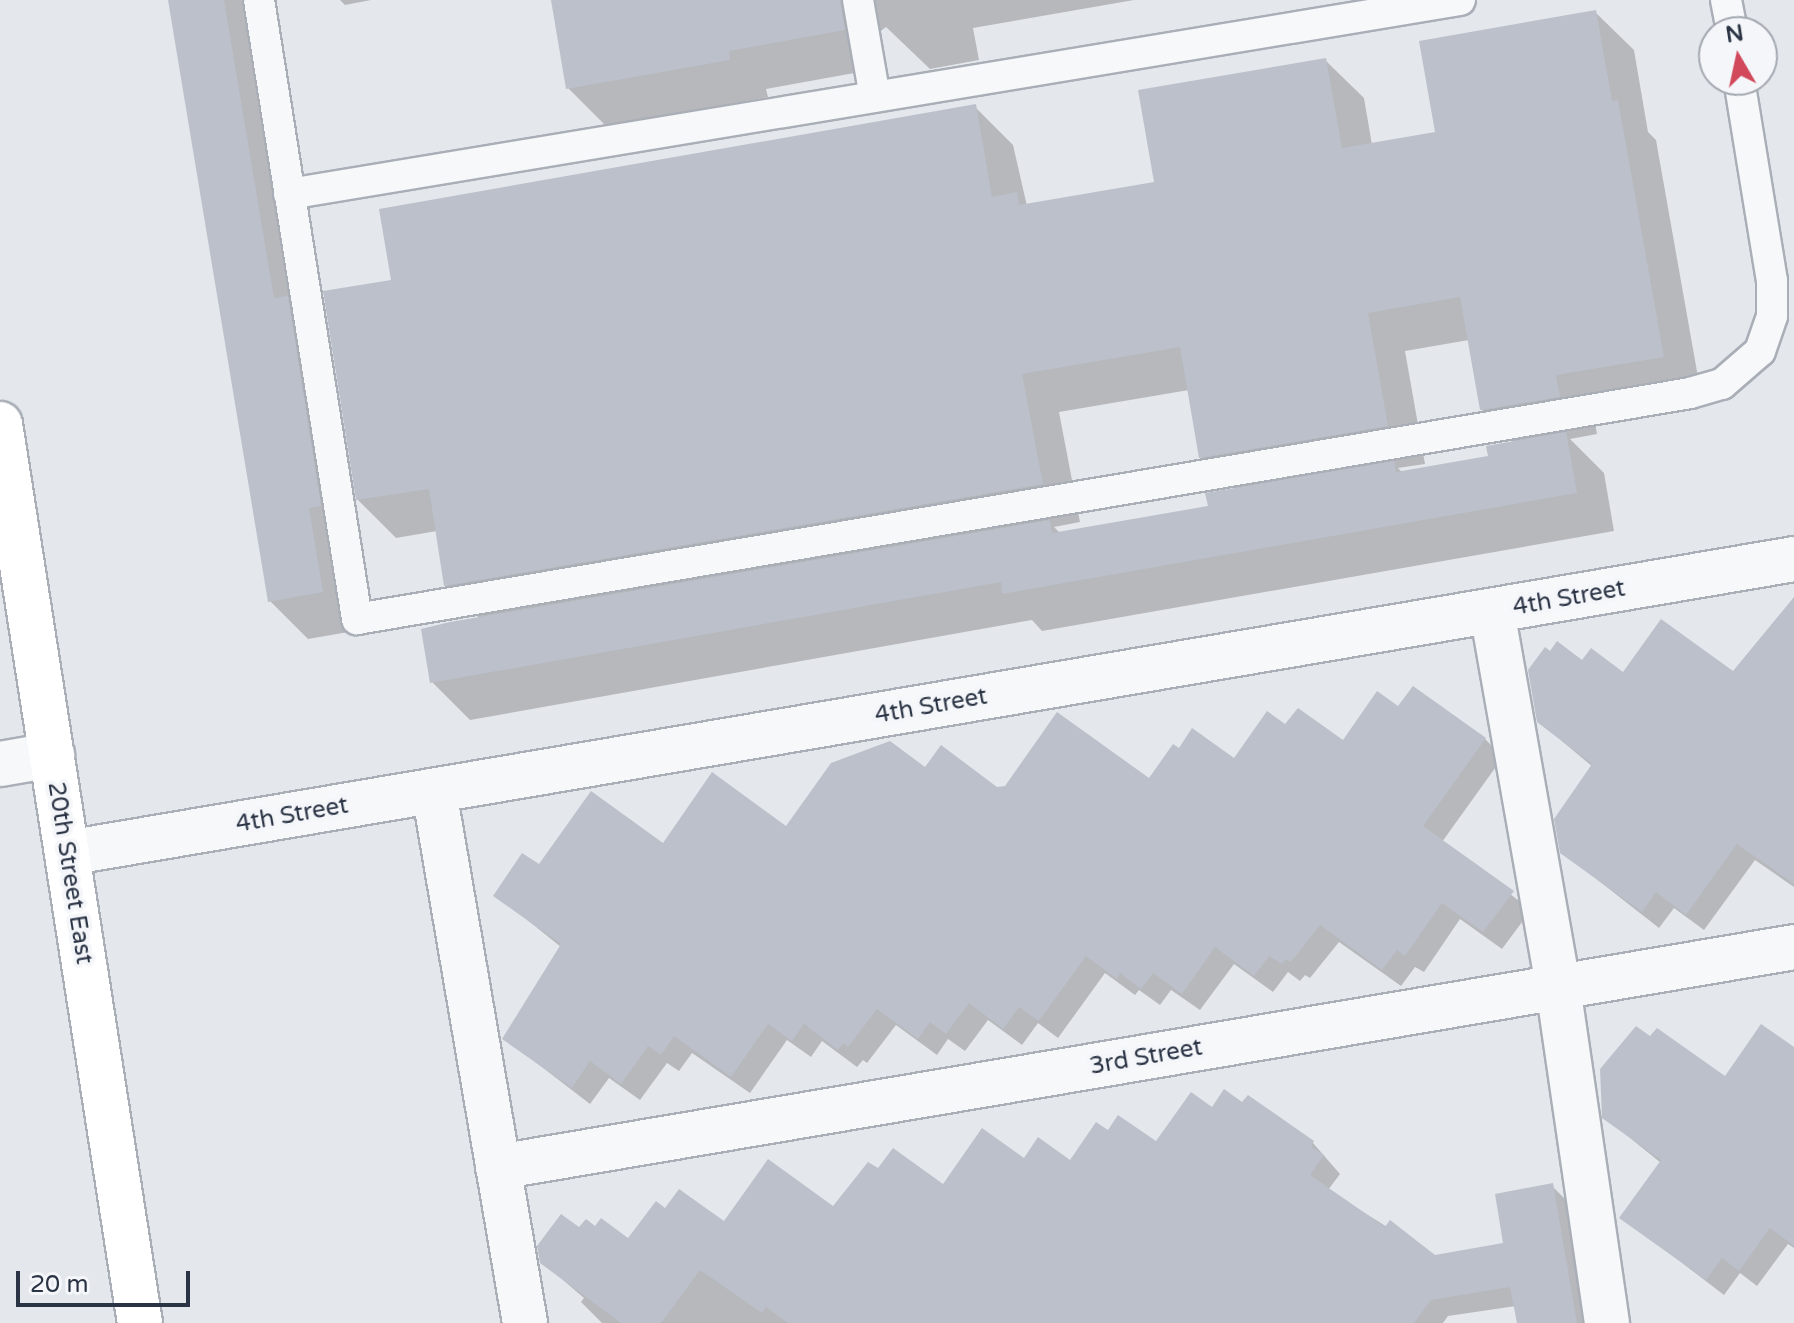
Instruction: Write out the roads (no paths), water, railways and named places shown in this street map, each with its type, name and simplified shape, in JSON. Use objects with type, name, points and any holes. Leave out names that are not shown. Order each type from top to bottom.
[{"type":"main road","name":"20th Street East","points":[[0,424],[140,1323]]},
{"type":"street","name":"4th Street","points":[[67,853],[1794,559]]},
{"type":"street","points":[[1492,611],[1558,987],[1607,1323]]},
{"type":"street","points":[[0,764],[52,755]]},
{"type":"street","points":[[434,791],[525,1323]]},
{"type":"street","name":"3rd Street","points":[[498,1167],[1794,947]]},
{"type":"lane","points":[[259,0],[357,619],[1674,396],[1722,384],[1760,351],[1772,316],[1772,281],[1742,96]]},
{"type":"lane","points":[[858,0],[875,97]]},
{"type":"lane","points":[[289,194],[1460,0]]}]
